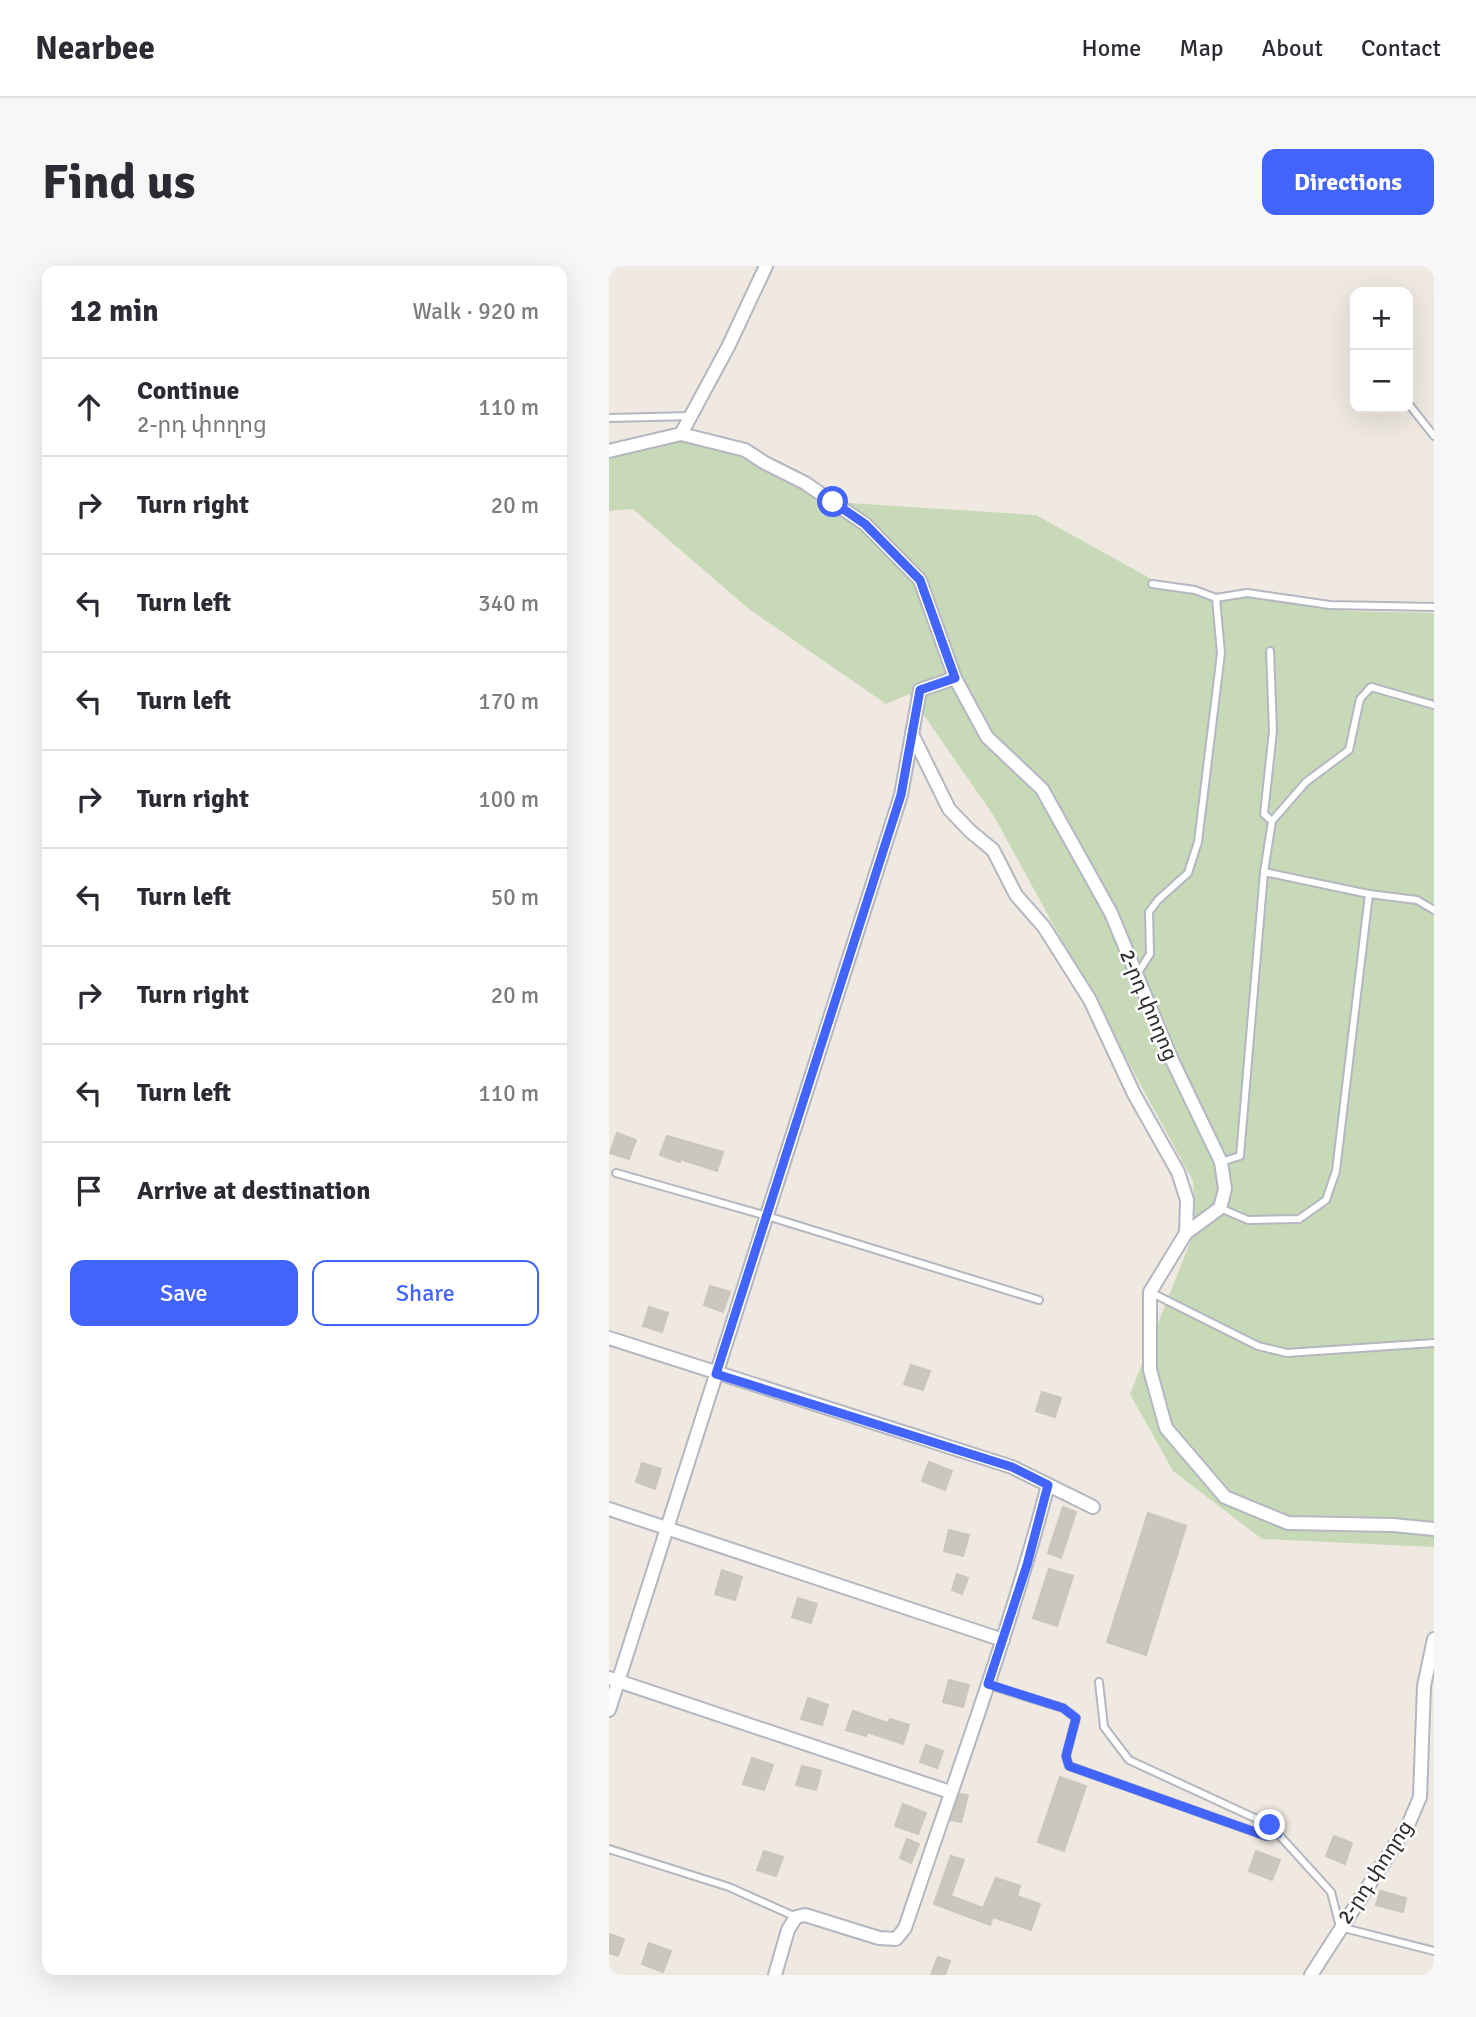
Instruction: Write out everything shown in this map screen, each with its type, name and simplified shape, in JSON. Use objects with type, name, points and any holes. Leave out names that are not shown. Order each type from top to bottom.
[{"type":"street","points":[[609,451],[681,434],[766,266]]},
{"type":"street","name":"2-րդ փողոց","points":[[681,434],[745,450],[805,482],[865,524],[920,580],[955,678],[987,737],[1042,789],[1111,913],[1171,1058],[1221,1163],[1226,1189],[1220,1208]]},
{"type":"street","points":[[609,1710],[614,1680],[667,1527],[901,795],[920,690],[955,678]]},
{"type":"street","points":[[912,734],[949,809],[993,850],[1016,895],[1044,927],[1090,1000],[1133,1094],[1178,1172],[1187,1200],[1186,1233]]},
{"type":"street","points":[[1220,1208],[1186,1233],[1150,1292],[1150,1370],[1166,1428],[1225,1497],[1288,1523],[1393,1525],[1434,1529]]},
{"type":"street","points":[[609,1338],[1012,1467],[1093,1507]]},
{"type":"street","points":[[775,1975],[789,1930],[796,1917],[805,1915],[879,1938],[896,1939],[905,1928],[1003,1640],[1027,1565],[1048,1485]]},
{"type":"street","points":[[609,1509],[1003,1640]]},
{"type":"street","name":"2-րդ փողոց","points":[[1311,1975],[1409,1823],[1420,1797],[1424,1686],[1434,1639]]},
{"type":"street","points":[[614,1680],[950,1792]]},
{"type":"lane","points":[[1413,409],[1434,436]]},
{"type":"lane","points":[[609,418],[690,416]]},
{"type":"lane","points":[[1151,584],[1195,590],[1216,598],[1247,593],[1329,605],[1434,607]]},
{"type":"lane","points":[[1137,975],[1150,954],[1149,912],[1158,900],[1188,873],[1198,842],[1221,653],[1216,598]]},
{"type":"lane","points":[[1270,651],[1273,732],[1264,814],[1272,821]]},
{"type":"lane","points":[[1221,1163],[1240,1156],[1264,872],[1272,821],[1306,782],[1349,750],[1360,699],[1371,687],[1434,705]]},
{"type":"lane","points":[[1264,872],[1369,894],[1417,900],[1434,910]]},
{"type":"lane","points":[[1220,1208],[1248,1220],[1299,1219],[1326,1200],[1336,1171],[1369,894]]},
{"type":"lane","points":[[616,1173],[767,1216],[1039,1300]]},
{"type":"lane","points":[[1150,1292],[1258,1346],[1287,1353],[1434,1343]]},
{"type":"lane","points":[[1099,1682],[1104,1727],[1129,1760],[1270,1825],[1331,1892],[1340,1927],[1434,1951]]},
{"type":"lane","points":[[988,1684],[1063,1708],[1076,1718],[1066,1756],[1069,1766],[1266,1836],[1278,1834]]},
{"type":"lane","points":[[609,1849],[729,1887],[796,1917]]},
{"type":"green space","points":[[680,438],[731,449],[833,502],[1036,515],[1175,592],[1229,594],[1348,611],[1434,613],[1434,1547],[1262,1539],[1173,1471],[1130,1394],[1195,1230],[1193,1181],[994,816],[909,694],[886,704],[749,609],[633,509],[609,511],[609,456]]},
{"type":"building","points":[[617,1133],[636,1140],[629,1159],[610,1153]]},
{"type":"building","points":[[667,1136],[723,1152],[717,1171],[660,1155]]},
{"type":"building","points":[[710,1286],[730,1292],[723,1312],[704,1305]]},
{"type":"building","points":[[649,1307],[668,1313],[662,1332],[643,1326]]},
{"type":"building","points":[[911,1365],[930,1371],[923,1390],[904,1384]]},
{"type":"building","points":[[1042,1392],[1061,1398],[1055,1417],[1036,1411]]},
{"type":"building","points":[[929,1462],[952,1471],[945,1490],[922,1481]]},
{"type":"building","points":[[642,1463],[661,1469],[655,1489],[636,1482]]},
{"type":"building","points":[[1063,1507],[1076,1512],[1061,1558],[1048,1553]]},
{"type":"building","points":[[1148,1513],[1186,1526],[1146,1655],[1107,1642]]},
{"type":"building","points":[[949,1530],[969,1535],[963,1556],[944,1551]]},
{"type":"building","points":[[1049,1569],[1073,1576],[1057,1626],[1033,1618]]},
{"type":"building","points":[[722,1570],[742,1577],[735,1600],[715,1594]]},
{"type":"building","points":[[957,1574],[968,1578],[962,1594],[952,1590]]},
{"type":"building","points":[[798,1598],[817,1604],[811,1623],[792,1617]]},
{"type":"building","points":[[949,1680],[969,1685],[963,1707],[943,1702]]},
{"type":"building","points":[[808,1698],[828,1705],[822,1725],[801,1719]]},
{"type":"building","points":[[853,1711],[888,1723],[890,1719],[909,1725],[903,1744],[867,1732],[866,1736],[846,1730]]},
{"type":"building","points":[[926,1745],[943,1751],[937,1768],[920,1762]]},
{"type":"building","points":[[752,1758],[773,1765],[764,1790],[743,1784]]},
{"type":"building","points":[[802,1766],[821,1771],[816,1790],[796,1785]]},
{"type":"building","points":[[1060,1777],[1086,1786],[1064,1851],[1038,1842]]},
{"type":"building","points":[[960,1794],[968,1795],[961,1822],[951,1820]]},
{"type":"building","points":[[903,1804],[926,1813],[918,1834],[895,1826]]},
{"type":"building","points":[[1334,1836],[1352,1843],[1345,1864],[1326,1856]]},
{"type":"building","points":[[907,1839],[919,1844],[911,1863],[900,1858]]},
{"type":"building","points":[[764,1851],[783,1857],[776,1876],[757,1870]]},
{"type":"building","points":[[1256,1851],[1280,1860],[1272,1880],[1249,1871]]},
{"type":"building","points":[[951,1856],[964,1860],[951,1896],[983,1908],[996,1878],[1020,1886],[1017,1896],[1040,1904],[1031,1930],[993,1917],[990,1925],[934,1904]]},
{"type":"building","points":[[1380,1891],[1406,1898],[1403,1912],[1376,1905]]},
{"type":"building","points":[[609,1934],[624,1939],[618,1956],[609,1953]]},
{"type":"building","points":[[649,1943],[671,1951],[663,1972],[642,1964]]},
{"type":"building","points":[[938,1957],[950,1961],[945,1975],[931,1975]]},
{"type":"route","points":[[833,502],[865,524],[920,580],[955,678],[920,690],[901,795],[716,1374],[1012,1467],[1048,1485],[1027,1565],[988,1684],[1063,1708],[1076,1718],[1066,1756],[1069,1766],[1266,1836],[1278,1834],[1270,1825]]}]
